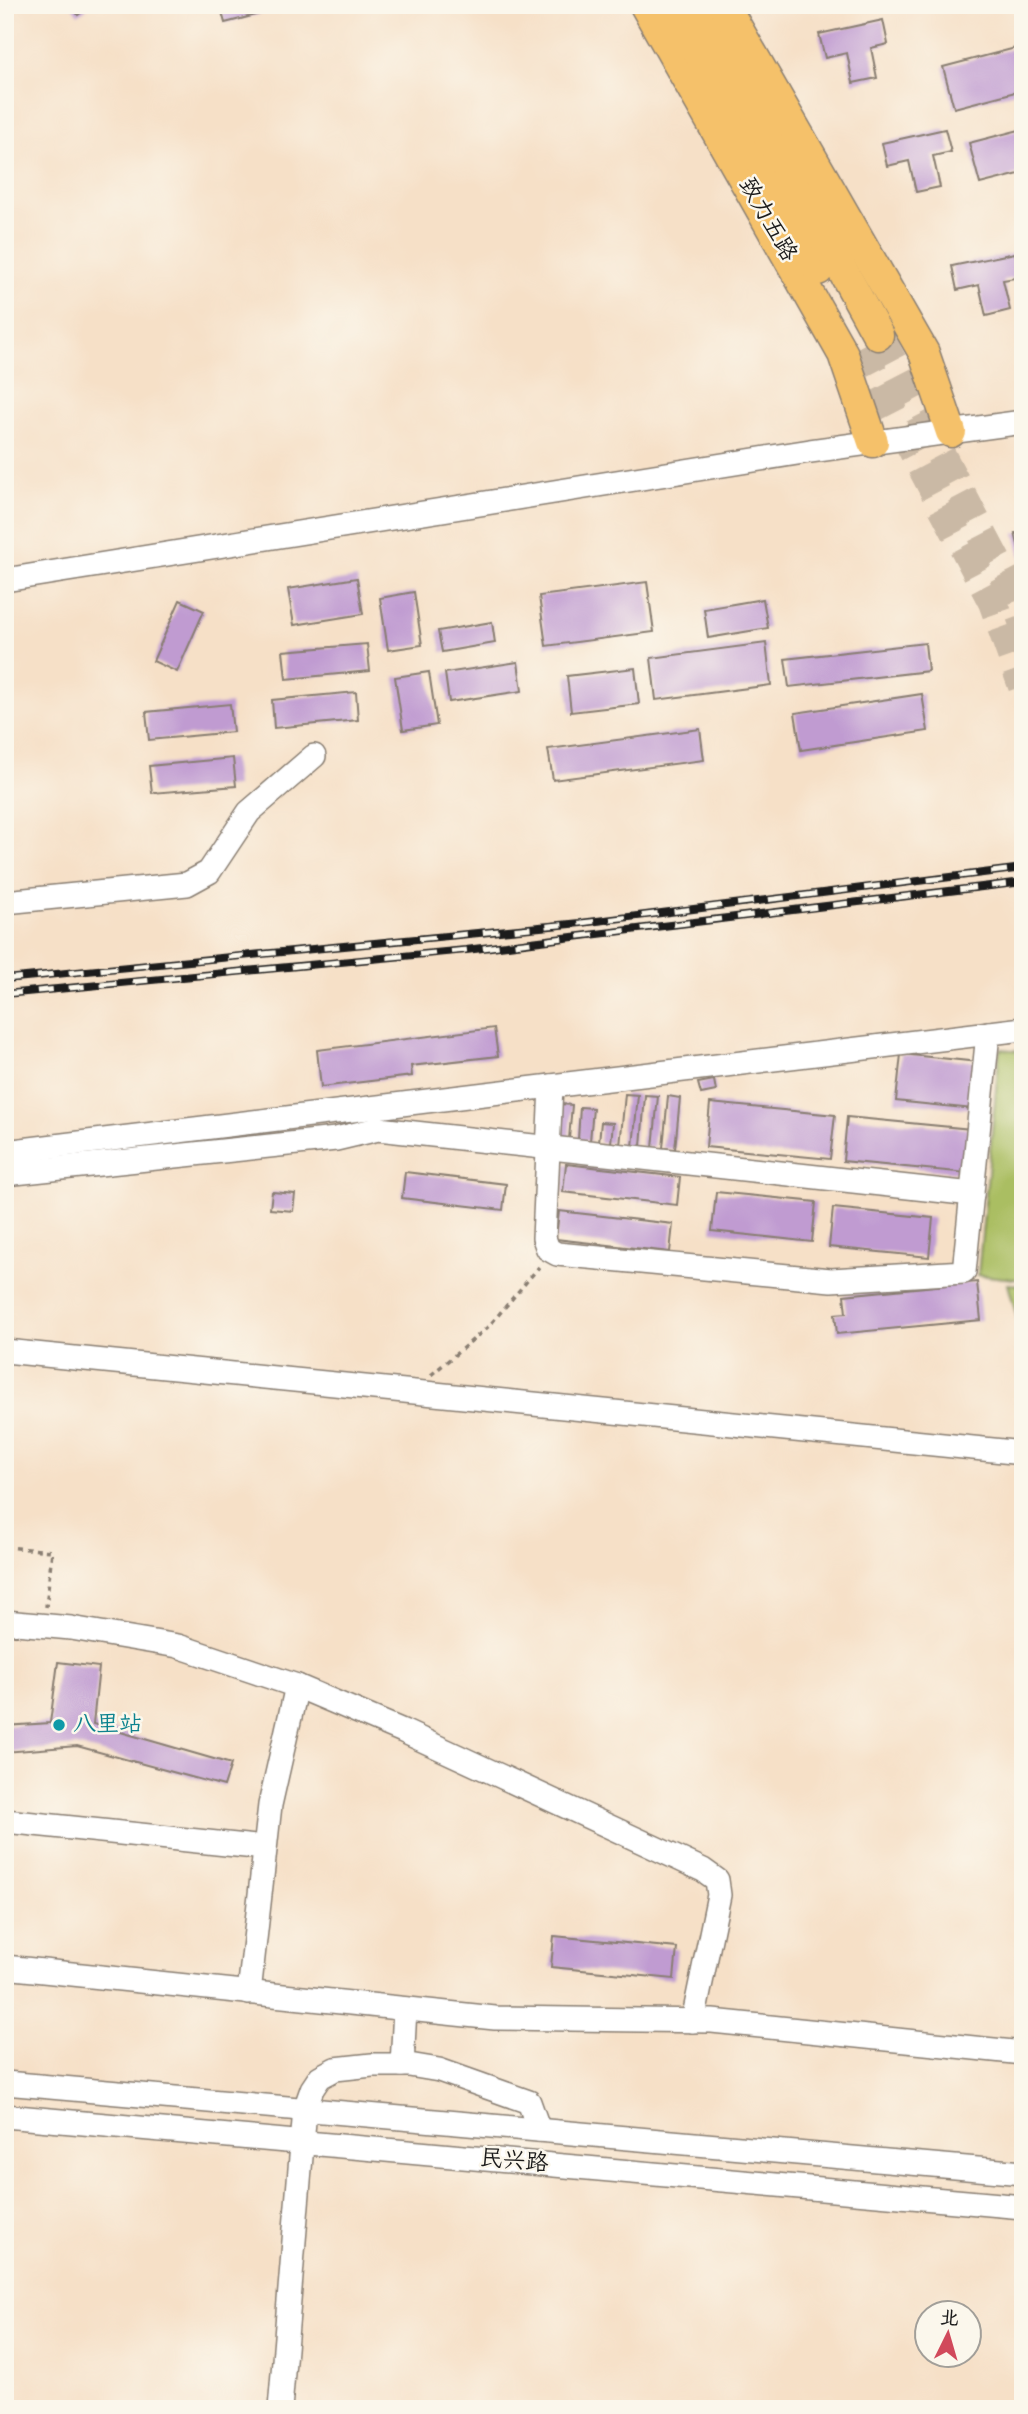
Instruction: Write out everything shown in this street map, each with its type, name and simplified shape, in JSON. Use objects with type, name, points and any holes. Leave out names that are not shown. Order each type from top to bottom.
[{"type":"main road","name":"致力五路","points":[[645,5],[860,345],[873,442]]},
{"type":"main road","points":[[669,5],[725,95],[860,345]]},
{"type":"main road","points":[[697,5],[860,345]]},
{"type":"main road","points":[[724,5],[925,353],[950,432]]},
{"type":"main road","points":[[860,345],[855,356],[880,351],[891,343],[907,323]]},
{"type":"street","points":[[5,580],[873,442],[1023,422]]},
{"type":"street","points":[[5,902],[187,884],[209,872],[249,812],[314,756]]},
{"type":"street","points":[[5,1152],[377,1118],[551,1086],[1023,1029]]},
{"type":"street","points":[[551,1086],[544,1238],[548,1250],[557,1254],[831,1280],[964,1272],[988,1033]]},
{"type":"street","points":[[5,1174],[336,1139],[377,1118],[550,1146],[972,1194]]},
{"type":"street","points":[[5,1351],[1023,1453]]},
{"type":"street","points":[[5,1622],[178,1646],[298,1686],[403,1731],[703,1870],[717,1880],[719,1895],[693,2021]]},
{"type":"street","points":[[249,1993],[275,1779],[298,1686]]},
{"type":"street","points":[[5,1821],[265,1848]]},
{"type":"street","points":[[5,1967],[495,2018],[693,2021],[1023,2053]]},
{"type":"street","points":[[402,2065],[405,2009]]},
{"type":"street","points":[[280,2409],[305,2109],[312,2089],[320,2077],[335,2069],[402,2065],[439,2070],[529,2102],[539,2130]]},
{"type":"street","name":"民兴路","points":[[5,2083],[1023,2173]]},
{"type":"street","name":"民兴路","points":[[5,2116],[1023,2207]]},
{"type":"path","points":[[413,1392],[445,1361],[489,1326],[538,1268],[548,1250]]},
{"type":"path","points":[[5,1547],[52,1551],[45,1626]]},
{"type":"green space","points":[[1000,1049],[1023,1051],[1023,1280],[978,1275]]},
{"type":"green space","points":[[1008,1284],[1023,1285],[1023,1340]]},
{"type":"building","points":[[71,5],[85,5],[87,8],[78,15]]},
{"type":"building","points":[[220,5],[274,5],[275,10],[225,23]]},
{"type":"building","points":[[883,20],[888,44],[871,48],[877,78],[853,83],[847,53],[825,58],[819,34]]},
{"type":"building","points":[[1023,46],[1023,90],[954,108],[943,67]]},
{"type":"building","points":[[945,129],[951,152],[933,156],[940,187],[916,192],[909,161],[887,166],[882,143]]},
{"type":"building","points":[[1023,129],[1023,173],[980,184],[969,143]]},
{"type":"building","points":[[1015,253],[1021,277],[1003,280],[1010,310],[986,316],[979,285],[957,290],[952,266]]},
{"type":"building","points":[[1015,533],[1023,533],[1023,560],[1022,560]]},
{"type":"building","points":[[357,578],[363,614],[294,625],[288,589]]},
{"type":"building","points":[[647,582],[654,632],[546,646],[539,596]]},
{"type":"building","points":[[414,592],[422,645],[388,650],[380,598]]},
{"type":"building","points":[[763,599],[768,628],[708,638],[704,609]]},
{"type":"building","points":[[180,600],[204,611],[177,672],[153,661]]},
{"type":"building","points":[[492,622],[495,643],[442,652],[438,631]]},
{"type":"building","points":[[766,643],[771,685],[656,700],[651,658]]},
{"type":"building","points":[[925,643],[928,671],[789,687],[785,659]]},
{"type":"building","points":[[367,644],[370,671],[286,679],[283,651]]},
{"type":"building","points":[[518,662],[522,691],[449,702],[445,673]]},
{"type":"building","points":[[635,668],[639,704],[571,712],[567,676]]},
{"type":"building","points":[[429,672],[437,725],[403,730],[395,677]]},
{"type":"building","points":[[356,692],[358,720],[274,728],[272,700]]},
{"type":"building","points":[[922,694],[928,731],[801,750],[795,713]]},
{"type":"building","points":[[230,704],[233,732],[149,740],[146,712]]},
{"type":"building","points":[[700,729],[704,760],[553,780],[548,749]]},
{"type":"building","points":[[233,758],[236,786],[152,793],[149,766]]},
{"type":"building","points":[[494,1028],[498,1056],[411,1066],[412,1076],[321,1087],[317,1050]]},
{"type":"building","points":[[901,1054],[978,1062],[973,1109],[896,1101]]},
{"type":"building","points":[[714,1080],[716,1091],[701,1094],[698,1083]]},
{"type":"building","points":[[625,1094],[638,1095],[633,1147],[620,1146]]},
{"type":"building","points":[[645,1095],[658,1096],[653,1148],[641,1146]]},
{"type":"building","points":[[668,1096],[680,1098],[675,1149],[663,1148]]},
{"type":"building","points":[[710,1103],[835,1115],[830,1159],[706,1147]]},
{"type":"building","points":[[560,1104],[572,1105],[569,1139],[557,1138]]},
{"type":"building","points":[[580,1107],[593,1108],[590,1141],[578,1140]]},
{"type":"building","points":[[847,1117],[971,1129],[967,1173],[843,1161]]},
{"type":"building","points":[[601,1122],[613,1123],[611,1143],[599,1142]]},
{"type":"building","points":[[566,1164],[680,1177],[677,1205],[563,1192]]},
{"type":"building","points":[[405,1172],[506,1184],[503,1210],[402,1198]]},
{"type":"building","points":[[272,1192],[295,1194],[293,1211],[270,1209]]},
{"type":"building","points":[[716,1192],[816,1202],[812,1242],[712,1231]]},
{"type":"building","points":[[833,1208],[933,1218],[929,1257],[829,1247]]},
{"type":"building","points":[[559,1211],[673,1224],[670,1252],[556,1239]]},
{"type":"building","points":[[977,1282],[981,1320],[837,1334],[835,1314],[846,1313],[844,1295]]},
{"type":"building","name":"八里站","points":[[58,1662],[99,1667],[93,1724],[231,1764],[224,1786],[77,1746],[5,1752],[5,1726],[50,1723]]},
{"type":"building","points":[[554,1936],[677,1948],[674,1979],[551,1967]]},
{"type":"tunnel","points":[[878,335],[1012,591],[1023,621]]},
{"type":"tunnel","points":[[859,347],[993,602],[1023,686]]},
{"type":"railway","points":[[5,979],[581,923],[1023,868]]},
{"type":"railway","points":[[5,994],[466,950],[1023,882]]},
{"type":"place","name":"八里站","points":[[59,1725]]}]
